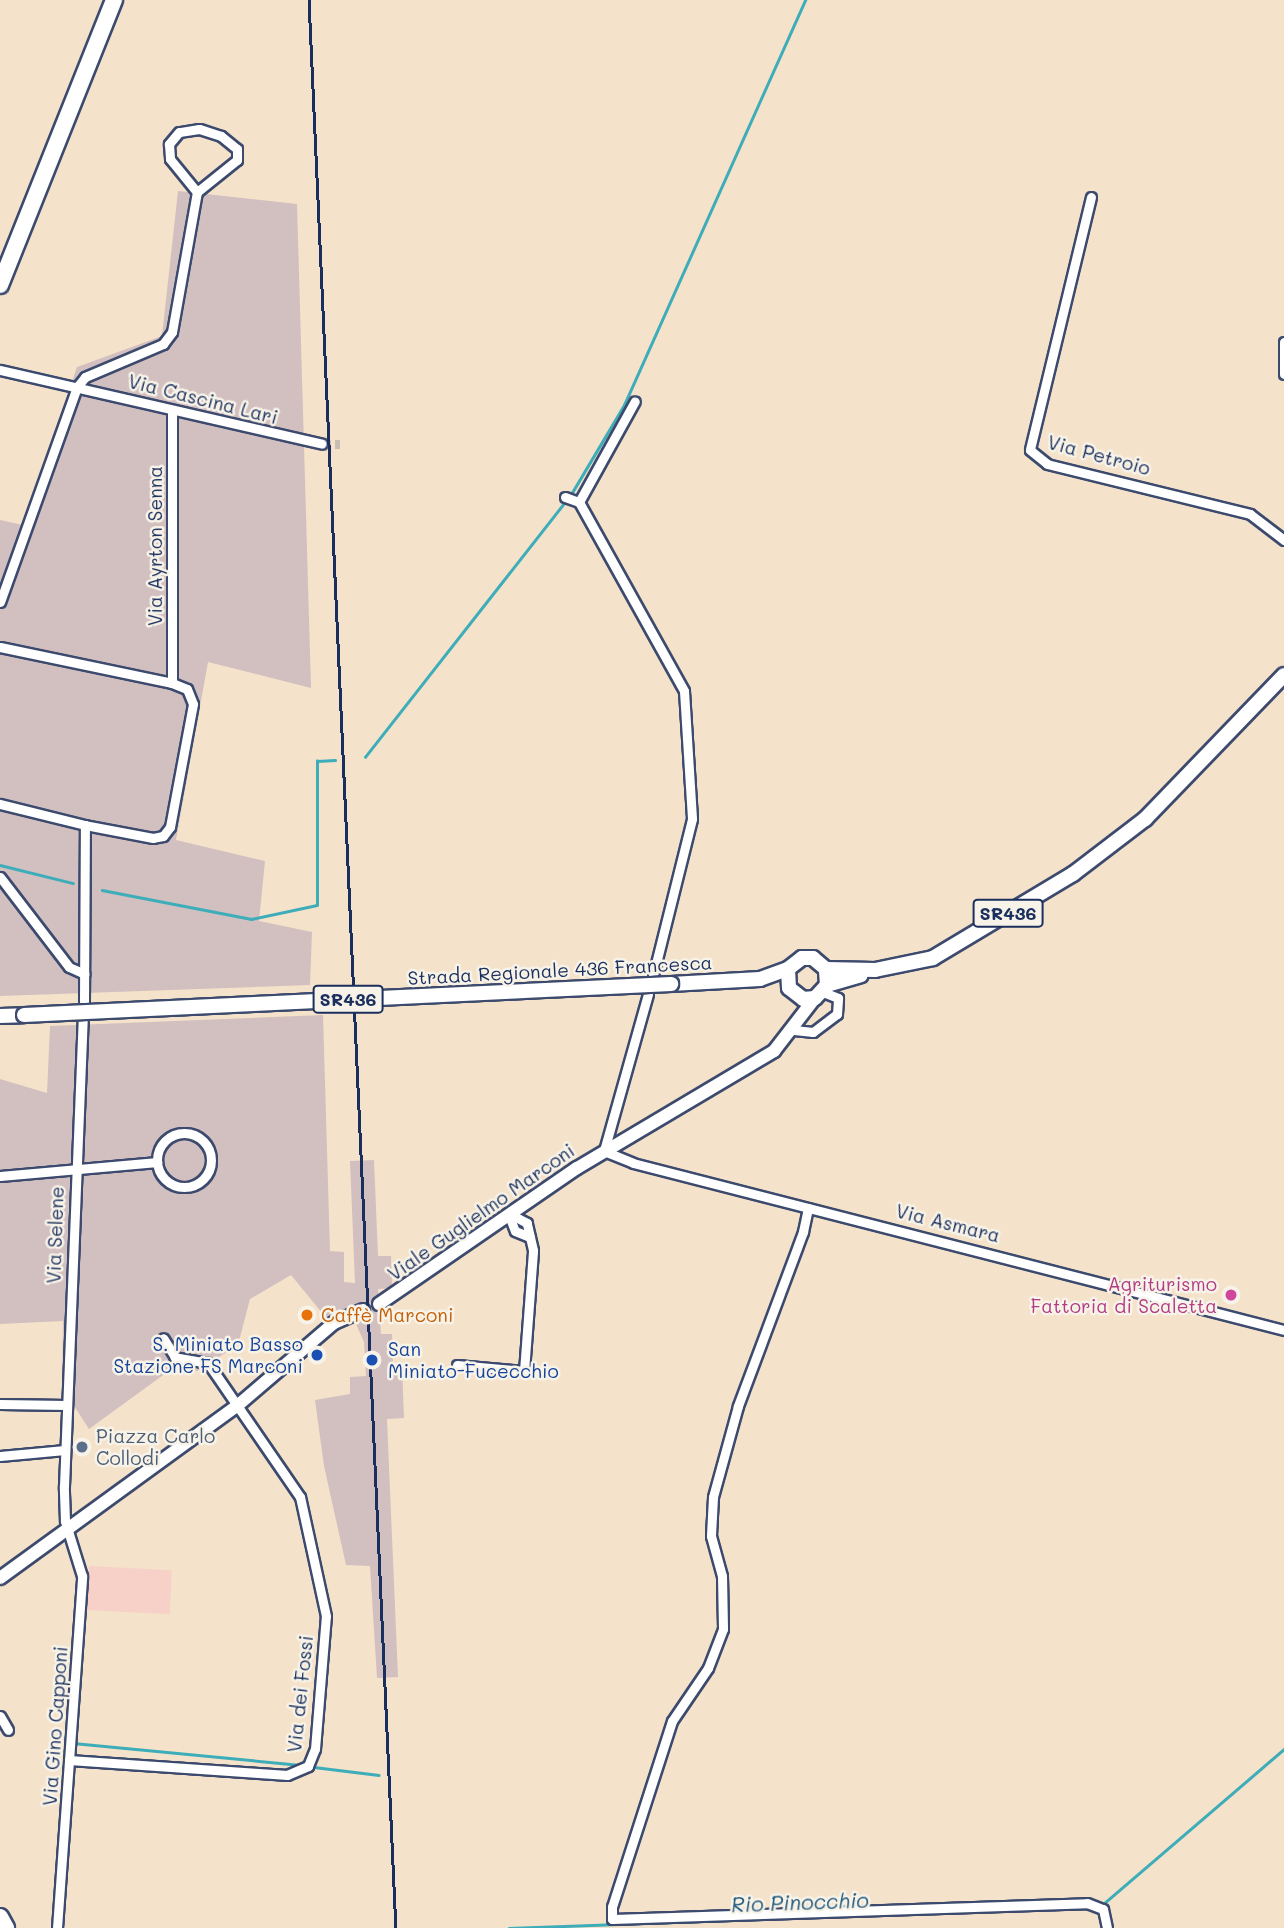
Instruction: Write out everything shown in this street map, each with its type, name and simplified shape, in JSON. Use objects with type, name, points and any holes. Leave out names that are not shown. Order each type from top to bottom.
[{"type":"highway","points":[[0,256],[103,0]]},
{"type":"highway","points":[[0,285],[114,0]]},
{"type":"highway","points":[[0,1917],[6,1928]]},
{"type":"main road","name":"Strada Regionale 436 Francesca","points":[[744,981],[791,990],[803,999],[875,970],[933,958],[1117,844],[1284,675]]},
{"type":"main road","name":"Strada Regionale 436 Francesca","points":[[0,1016],[744,981],[789,969],[807,957],[826,969],[875,970]]},
{"type":"main road","points":[[789,969],[791,990]]},
{"type":"main road","points":[[822,992],[826,969]]},
{"type":"street","points":[[199,130],[221,136],[237,149],[236,160],[197,192],[170,159],[169,144],[180,132],[199,130]]},
{"type":"street","name":"Via Cascina Lari","points":[[77,387],[85,377],[163,344],[172,332],[197,192]]},
{"type":"street","name":"Via Petroio","points":[[1091,197],[1030,450],[1047,464],[1250,514],[1284,540]]},
{"type":"street","points":[[1284,342],[1284,374]]},
{"type":"street","name":"Via Cascina Lari","points":[[0,370],[322,444]]},
{"type":"street","points":[[0,602],[77,387]]},
{"type":"street","points":[[635,401],[572,499],[684,691],[692,819],[653,975]]},
{"type":"street","name":"Via Ayrton Senna","points":[[172,683],[173,410]]},
{"type":"street","points":[[0,647],[172,683],[187,690],[193,704],[170,827],[153,838],[0,804]]},
{"type":"street","points":[[84,1002],[85,825]]},
{"type":"street","points":[[0,877],[69,967],[85,974]]},
{"type":"street","points":[[791,990],[797,1004],[796,1028],[813,1032],[837,1014],[838,998],[822,992]]},
{"type":"street","name":"Viale Guglielmo Marconi","points":[[379,1304],[508,1213],[604,1151],[774,1051],[796,1028],[822,992]]},
{"type":"street","name":"Viale Guglielmo Marconi","points":[[604,1151],[648,994]]},
{"type":"street","name":"Via Selene","points":[[67,1530],[65,1450],[83,1021]]},
{"type":"street","points":[[182,1132],[205,1143],[211,1158],[199,1183],[181,1187],[165,1179],[157,1162],[166,1139],[182,1132]]},
{"type":"street","name":"Via Asmara","points":[[604,1151],[633,1163],[1284,1330]]},
{"type":"street","points":[[0,1176],[75,1167],[157,1162]]},
{"type":"street","points":[[457,1364],[524,1371],[532,1286],[530,1237],[522,1204]]},
{"type":"street","points":[[808,1208],[803,1232],[738,1406],[713,1497],[711,1536],[722,1576],[723,1629],[708,1668],[672,1721],[611,1907],[612,1919],[1087,1903],[1103,1909],[1107,1928]]},
{"type":"street","points":[[508,1213],[527,1223]]},
{"type":"street","points":[[508,1213],[515,1231]]},
{"type":"street","points":[[481,1233],[515,1231],[530,1237]]},
{"type":"street","points":[[0,1578],[237,1406],[334,1322],[363,1310]]},
{"type":"street","name":"Via dei Fossi","points":[[69,1760],[286,1774],[303,1770],[315,1748],[323,1658],[324,1603],[300,1497],[208,1363],[175,1357],[163,1338]]},
{"type":"street","points":[[0,1404],[67,1405]]},
{"type":"street","points":[[0,1456],[65,1450]]},
{"type":"street","name":"Via Gino Capponi","points":[[57,1928],[82,1576],[67,1530]]},
{"type":"street","points":[[0,1716],[8,1730]]},
{"type":"shaded area","points":[[178,191],[297,204],[311,688],[208,662],[176,840],[265,861],[259,921],[312,932],[310,985],[0,996],[0,520],[23,525],[77,367],[162,336]]},
{"type":"shaded area","points":[[323,1015],[330,1251],[344,1252],[344,1282],[355,1283],[350,1161],[374,1160],[378,1256],[391,1256],[392,1288],[378,1289],[381,1334],[392,1334],[393,1366],[402,1366],[404,1418],[387,1419],[398,1677],[377,1678],[370,1566],[346,1565],[324,1466],[315,1400],[350,1394],[350,1377],[366,1376],[364,1342],[356,1324],[363,1319],[362,1305],[327,1319],[291,1275],[250,1299],[238,1345],[197,1371],[177,1365],[89,1429],[62,1387],[63,1321],[0,1324],[0,1079],[47,1093],[50,1026]]},
{"type":"shaded area","points":[[89,1566],[172,1570],[170,1614],[87,1610]]},
{"type":"waterway","points":[[570,496],[624,405],[805,0]]},
{"type":"waterway","points":[[365,757],[566,501]]},
{"type":"waterway","points":[[102,890],[251,919],[317,905],[317,761],[335,760]]},
{"type":"waterway","points":[[0,865],[73,883]]},
{"type":"waterway","points":[[73,1743],[303,1765]]},
{"type":"waterway","name":"Rio Pinocchio","points":[[1102,1905],[1284,1749]]},
{"type":"waterway","points":[[314,1767],[379,1775]]},
{"type":"waterway","name":"Rio Pinocchio","points":[[509,1928],[1090,1907]]},
{"type":"tunnel","points":[[322,444],[340,444]]},
{"type":"railway","points":[[309,0],[396,1928]]},
{"type":"place","name":"Agriturismo Fattoria di Scaletta","points":[[1231,1295]]},
{"type":"place","name":"Caffè Marconi","points":[[307,1315]]},
{"type":"place","name":"S. Miniato Basso Stazione FS Marconi","points":[[317,1355]]},
{"type":"place","name":"San Miniato-Fucecchio","points":[[372,1360]]},
{"type":"place","name":"Piazza Carlo Collodi","points":[[82,1447]]}]
